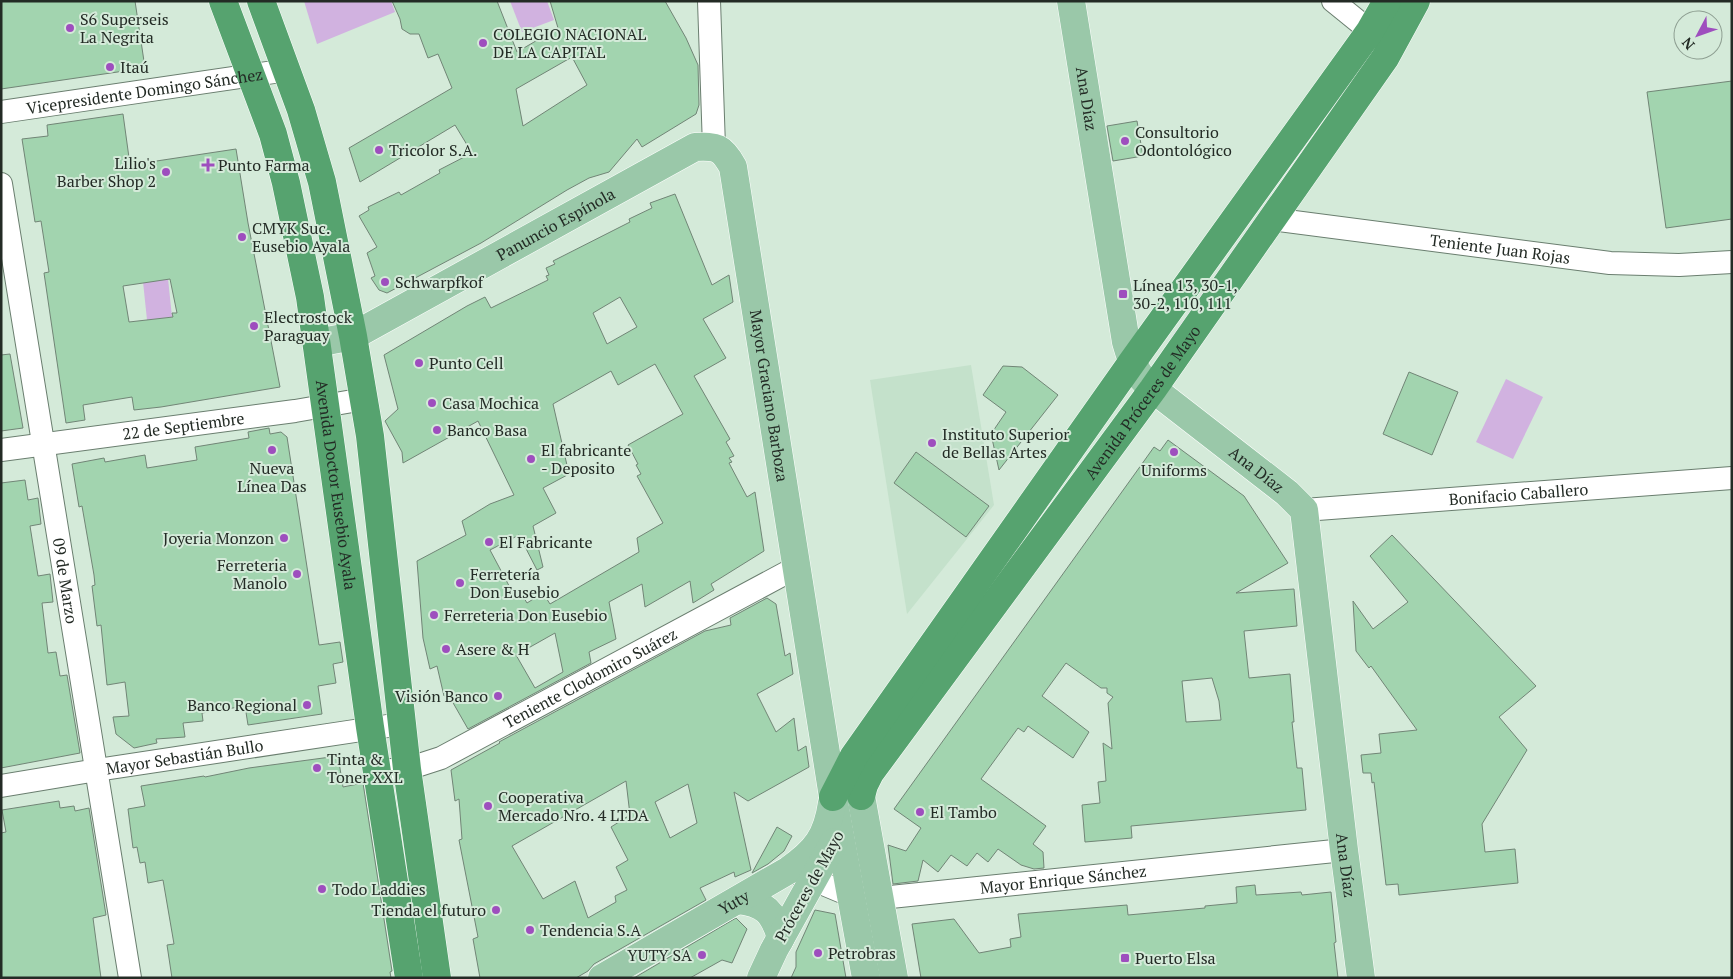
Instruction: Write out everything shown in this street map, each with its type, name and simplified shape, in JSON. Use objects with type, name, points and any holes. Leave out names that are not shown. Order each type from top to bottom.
[{"type":"highway","name":"Avenida Doctor Eusebio Ayala","points":[[223,1],[273,134],[286,183],[310,297],[370,728],[409,978]]},
{"type":"highway","points":[[261,1],[288,70],[322,182],[353,336],[370,436],[401,724],[437,978]]},
{"type":"highway","name":"Avenida Próceres de Mayo","points":[[861,796],[870,773],[1082,485],[1142,377],[1370,31],[1387,1]]},
{"type":"highway","name":"Avenida Próceres de Mayo","points":[[833,797],[854,756],[1142,377],[1271,219],[1385,58],[1416,1]]},
{"type":"main road","name":"Ana Díaz","points":[[1071,1],[1125,333],[1142,377],[1287,493],[1304,510],[1361,978]]},
{"type":"main road","name":"Panuncio Espínola","points":[[317,344],[353,336],[695,147],[714,146]]},
{"type":"main road","name":"Mayor Graciano Barboza","points":[[714,146],[726,155],[733,168],[798,566],[833,797]]},
{"type":"main road","points":[[861,796],[894,978]]},
{"type":"main road","name":"Próceres de Mayo","points":[[762,978],[779,941],[801,875],[840,831],[861,796]]},
{"type":"main road","points":[[833,797],[866,978]]},
{"type":"main road","name":"Yuty","points":[[602,978],[738,900],[801,875],[813,851],[827,830],[833,797]]},
{"type":"main road","points":[[738,900],[751,901],[764,907],[778,929],[781,937],[779,941]]},
{"type":"street","points":[[709,1],[714,146]]},
{"type":"street","points":[[1333,1],[1370,31],[1394,42]]},
{"type":"street","name":"Vicepresidente Domingo Sánchez","points":[[1,112],[288,70]]},
{"type":"street","name":"09 de Marzo","points":[[1,184],[130,978]]},
{"type":"street","name":"Teniente Juan Rojas","points":[[1271,219],[1610,263],[1679,265],[1732,262]]},
{"type":"street","name":"22 de Septiembre","points":[[1,450],[364,399]]},
{"type":"street","name":"Bonifacio Caballero","points":[[1304,510],[1732,478]]},
{"type":"street","name":"Teniente Clodomiro Suárez","points":[[377,770],[407,769],[428,763],[457,750],[798,566]]},
{"type":"street","points":[[370,728],[401,724]]},
{"type":"street","name":"Mayor Sebastián Bullo","points":[[1,786],[370,728]]},
{"type":"street","name":"Mayor Enrique Sánchez","points":[[801,875],[852,896],[880,898],[1344,850]]},
{"type":"shaded area","points":[[304,1],[391,1],[395,12],[317,44]]},
{"type":"shaded area","points":[[510,1],[547,1],[554,20],[522,32]]},
{"type":"shaded area","points":[[1377,45],[1381,47],[1171,338]]},
{"type":"shaded area","points":[[167,269],[172,317],[147,320],[142,272]]},
{"type":"shaded area","name":"Instituto Superior de Bellas Artes","points":[[971,365],[994,505],[907,614],[870,380]]},
{"type":"shaded area","points":[[1506,379],[1543,397],[1513,459],[1476,442]]},
{"type":"building","name":"S6 Superseis La Negrita","points":[[1,1],[135,1],[145,68],[1,89]]},
{"type":"building","points":[[392,1],[497,1],[517,52],[558,28],[550,1],[665,1],[686,38],[698,65],[699,105],[696,114],[642,147],[637,139],[609,172],[589,178],[481,243],[387,293],[379,290],[371,278],[375,276],[367,253],[377,247],[359,216],[369,210],[368,207],[399,192],[401,195],[440,173],[439,170],[472,153],[455,125],[360,182],[349,148],[452,88],[438,54],[428,58],[419,34],[410,34],[402,29]],"holes":[[[572,57],[587,85],[523,126],[516,89]]]},
{"type":"building","points":[[1732,81],[1732,219],[1666,228],[1647,92]]},
{"type":"building","points":[[123,114],[130,165],[236,149],[248,223],[280,387],[134,410],[132,397],[83,405],[85,420],[66,423],[44,273],[49,272],[41,221],[35,222],[22,139],[48,136],[47,125]],"holes":[[[170,279],[177,313],[172,313],[173,317],[129,322],[123,286]]]},
{"type":"building","name":"Consultorio Odontológico","points":[[1137,121],[1143,156],[1113,161],[1107,126]]},
{"type":"building","points":[[675,194],[712,285],[729,275],[733,302],[703,319],[726,358],[694,376],[730,439],[726,442],[734,456],[729,458],[732,462],[729,463],[747,497],[755,492],[764,551],[711,584],[714,590],[693,603],[690,581],[645,607],[642,584],[609,602],[616,639],[589,652],[591,663],[468,729],[448,694],[444,696],[437,666],[430,669],[423,638],[417,561],[466,535],[462,521],[490,504],[514,495],[478,421],[403,463],[402,452],[385,421],[398,409],[384,355],[485,297],[491,308],[548,280],[546,276],[549,275],[546,268],[555,264],[553,261],[630,222],[629,219],[652,208],[650,203]],"holes":[[[620,297],[637,327],[607,344],[593,313]],[[655,364],[683,414],[628,445],[641,474],[637,476],[663,523],[637,538],[639,552],[550,604],[543,593],[527,603],[521,593],[515,597],[490,550],[519,535],[537,570],[543,567],[533,526],[556,513],[543,488],[569,474],[553,404],[611,371],[618,385]],[[555,633],[563,672],[535,688],[516,655]]]},
{"type":"building","points":[[10,354],[23,428],[1,431],[1,355]]},
{"type":"building","points":[[1003,366],[1022,367],[1058,395],[999,470],[991,434],[1006,412],[983,395]]},
{"type":"building","points":[[1409,372],[1458,392],[1432,455],[1383,434]]},
{"type":"building","points":[[269,428],[270,434],[281,432],[287,437],[319,645],[340,642],[343,662],[333,664],[336,683],[318,686],[322,714],[248,725],[245,706],[202,713],[203,721],[183,723],[185,737],[156,739],[157,743],[134,748],[116,734],[113,717],[129,716],[125,682],[107,685],[101,625],[97,626],[92,586],[95,585],[94,575],[82,506],[79,507],[72,464],[104,458],[105,462],[145,455],[147,468],[197,460],[195,447],[249,438],[248,432]]},
{"type":"building","points":[[1168,440],[1244,496],[1288,563],[1236,593],[1294,589],[1297,626],[1244,631],[1249,678],[1290,674],[1294,722],[1292,722],[1297,768],[1302,768],[1306,810],[1131,826],[1132,838],[1085,842],[1082,805],[1100,803],[1098,782],[1106,781],[1103,743],[1112,749],[1108,703],[1113,697],[1107,693],[1107,688],[1101,688],[1066,663],[1042,696],[1089,732],[1073,758],[1028,726],[1024,732],[1018,728],[981,779],[1046,826],[1033,844],[1043,852],[1044,868],[1034,869],[1021,865],[998,849],[988,862],[977,853],[967,866],[951,855],[938,872],[923,860],[918,881],[893,884],[888,845],[906,851],[921,828],[894,809],[1154,447],[1160,451]],"holes":[[[1212,678],[1219,701],[1221,720],[1186,722],[1182,681]]]},
{"type":"building","points":[[916,452],[989,506],[966,537],[894,483]]},
{"type":"building","points":[[25,480],[28,500],[38,498],[41,524],[30,526],[38,576],[50,574],[53,602],[42,603],[48,653],[56,652],[60,676],[67,675],[80,753],[1,768],[1,483]]},
{"type":"building","points":[[1392,535],[1536,686],[1499,717],[1527,750],[1482,824],[1485,852],[1515,849],[1518,883],[1399,895],[1398,884],[1386,885],[1374,782],[1372,783],[1371,773],[1363,773],[1361,755],[1381,753],[1379,734],[1417,730],[1371,666],[1369,668],[1356,651],[1353,601],[1373,629],[1408,602],[1370,556]]},
{"type":"building","points":[[767,598],[776,604],[785,656],[790,653],[793,674],[757,694],[776,732],[794,718],[798,751],[806,746],[809,767],[748,801],[734,792],[751,870],[735,877],[734,872],[700,888],[706,900],[594,964],[588,971],[576,978],[480,978],[473,939],[478,937],[459,840],[462,839],[459,799],[455,801],[451,770],[499,742],[705,631],[731,625],[730,618]],"holes":[[[626,781],[630,815],[611,827],[628,860],[616,867],[627,890],[615,896],[616,902],[588,918],[575,881],[543,899],[512,846]],[[688,784],[697,823],[670,838],[655,802]]]},
{"type":"building","points":[[338,756],[343,787],[363,783],[392,971],[390,972],[391,978],[172,978],[167,945],[174,944],[163,880],[148,883],[145,862],[140,863],[137,847],[133,848],[128,809],[145,806],[141,786],[205,777],[249,768]]},
{"type":"building","points":[[59,801],[60,808],[74,806],[75,811],[89,808],[106,915],[93,918],[101,978],[1,978],[1,833],[6,832],[2,810]]},
{"type":"building","points":[[777,827],[792,836],[784,851],[768,864],[752,873]]},
{"type":"building","points":[[1255,885],[1256,895],[1301,892],[1302,895],[1331,892],[1338,978],[921,978],[912,924],[954,919],[979,953],[1011,947],[1010,939],[1021,937],[1018,914],[1127,905],[1128,915],[1205,908],[1205,906],[1237,903],[1236,887]]},
{"type":"building","points":[[815,910],[835,914],[846,978],[791,978],[796,967],[796,952]]},
{"type":"building","points":[[736,918],[747,929],[732,963],[722,960],[690,978],[634,978]]},
{"type":"place","name":"S6 Superseis La Negrita","points":[[70,28]]},
{"type":"place","name":"COLEGIO NACIONAL DE LA CAPITAL","points":[[483,43]]},
{"type":"place","name":"Itaú","points":[[110,67]]},
{"type":"place","name":"Consultorio Odontológico","points":[[1125,141]]},
{"type":"place","name":"Tricolor S.A.","points":[[379,150]]},
{"type":"place","name":"Punto Farma","points":[[208,165]]},
{"type":"place","name":"Lilio's Barber Shop 2","points":[[166,172]]},
{"type":"place","name":"CMYK Suc. Eusebio Ayala","points":[[242,237]]},
{"type":"place","name":"Schwarpfkof","points":[[385,282]]},
{"type":"place","name":"Línea 13, 30-1, 30-2, 110, 111","points":[[1123,294]]},
{"type":"place","name":"Electrostock Paraguay","points":[[254,326]]},
{"type":"place","name":"Punto Cell","points":[[419,363]]},
{"type":"place","name":"Casa Mochica","points":[[432,403]]},
{"type":"place","name":"Banco Basa","points":[[437,430]]},
{"type":"place","name":"Instituto Superior de Bellas Artes","points":[[932,443]]},
{"type":"place","name":"Nueva Línea Das","points":[[272,450]]},
{"type":"place","name":"Uniforms","points":[[1174,452]]},
{"type":"place","name":"El fabricante - Deposito","points":[[531,459]]},
{"type":"place","name":"Joyeria Monzon","points":[[284,538]]},
{"type":"place","name":"El Fabricante","points":[[489,542]]},
{"type":"place","name":"Ferreteria Manolo","points":[[297,574]]},
{"type":"place","name":"Ferretería Don Eusebio","points":[[460,583]]},
{"type":"place","name":"Ferreteria Don Eusebio","points":[[434,615]]},
{"type":"place","name":"Asere & H","points":[[446,649]]},
{"type":"place","name":"Visión Banco","points":[[498,696]]},
{"type":"place","name":"Banco Regional","points":[[307,705]]},
{"type":"place","name":"Tinta & Toner XXL","points":[[317,768]]},
{"type":"place","name":"Cooperativa Mercado Nro. 4 LTDA","points":[[488,806]]},
{"type":"place","name":"El Tambo","points":[[920,812]]},
{"type":"place","name":"Todo Laddies","points":[[322,889]]},
{"type":"place","name":"Tienda el futuro","points":[[496,910]]},
{"type":"place","name":"Tendencia S.A","points":[[530,930]]},
{"type":"place","name":"Petrobras","points":[[818,953]]},
{"type":"place","name":"YUTY SA","points":[[702,955]]},
{"type":"place","name":"Puerto Elsa","points":[[1125,958]]}]
